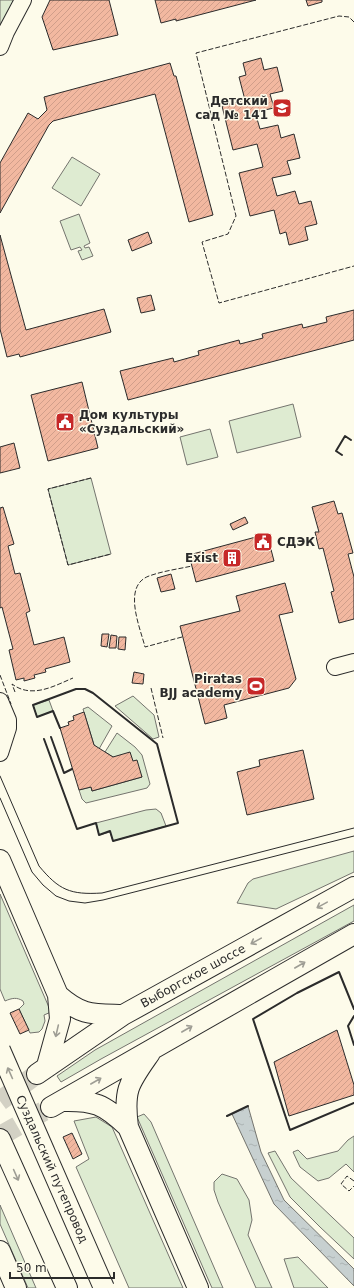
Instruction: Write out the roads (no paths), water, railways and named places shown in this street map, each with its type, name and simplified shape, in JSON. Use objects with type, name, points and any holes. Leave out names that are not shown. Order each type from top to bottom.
[{"type":"main road","points":[[0,860],[58,995],[71,1006],[87,1013],[123,1015]]},
{"type":"main road","name":"Выборгское шоссе","points":[[58,995],[60,1019],[42,1070],[123,1015],[354,887]]},
{"type":"main road","points":[[128,1126],[114,1113],[102,1106],[79,1100],[56,1104],[354,934]]},
{"type":"main road","points":[[153,1048],[130,1082],[126,1094],[125,1108],[128,1126],[198,1288]]},
{"type":"main road","name":"Суздальский путепровод","points":[[0,1050],[104,1288]]},
{"type":"main road","points":[[0,1139],[68,1288]]},
{"type":"main road","points":[[0,1251],[16,1288]]},
{"type":"street","points":[[0,47],[6,32],[23,0]]},
{"type":"street","points":[[335,667],[354,662]]},
{"type":"street","points":[[0,701],[8,720],[8,728],[0,753]]},
{"type":"water","points":[[248,1106],[261,1152],[284,1200],[354,1269],[354,1286],[274,1204],[232,1114]]},
{"type":"tunnel","points":[[0,1101],[37,1074]]},
{"type":"tunnel","points":[[0,1136],[51,1107]]},
{"type":"tram line","points":[[0,776],[39,866],[59,886],[73,892],[102,893],[354,828]]},
{"type":"tram line","points":[[0,798],[32,872],[43,885],[56,896],[69,901],[85,903],[103,900],[354,836]]},
{"type":"place","name":"Детский сад № 141","points":[[282,108]]},
{"type":"place","name":"Дом культуры «Суздальский»","points":[[65,422]]},
{"type":"place","name":"СДЭК","points":[[263,542]]},
{"type":"place","name":"Exist","points":[[232,558]]},
{"type":"place","name":"Piratas BJJ academy","points":[[256,686]]}]
